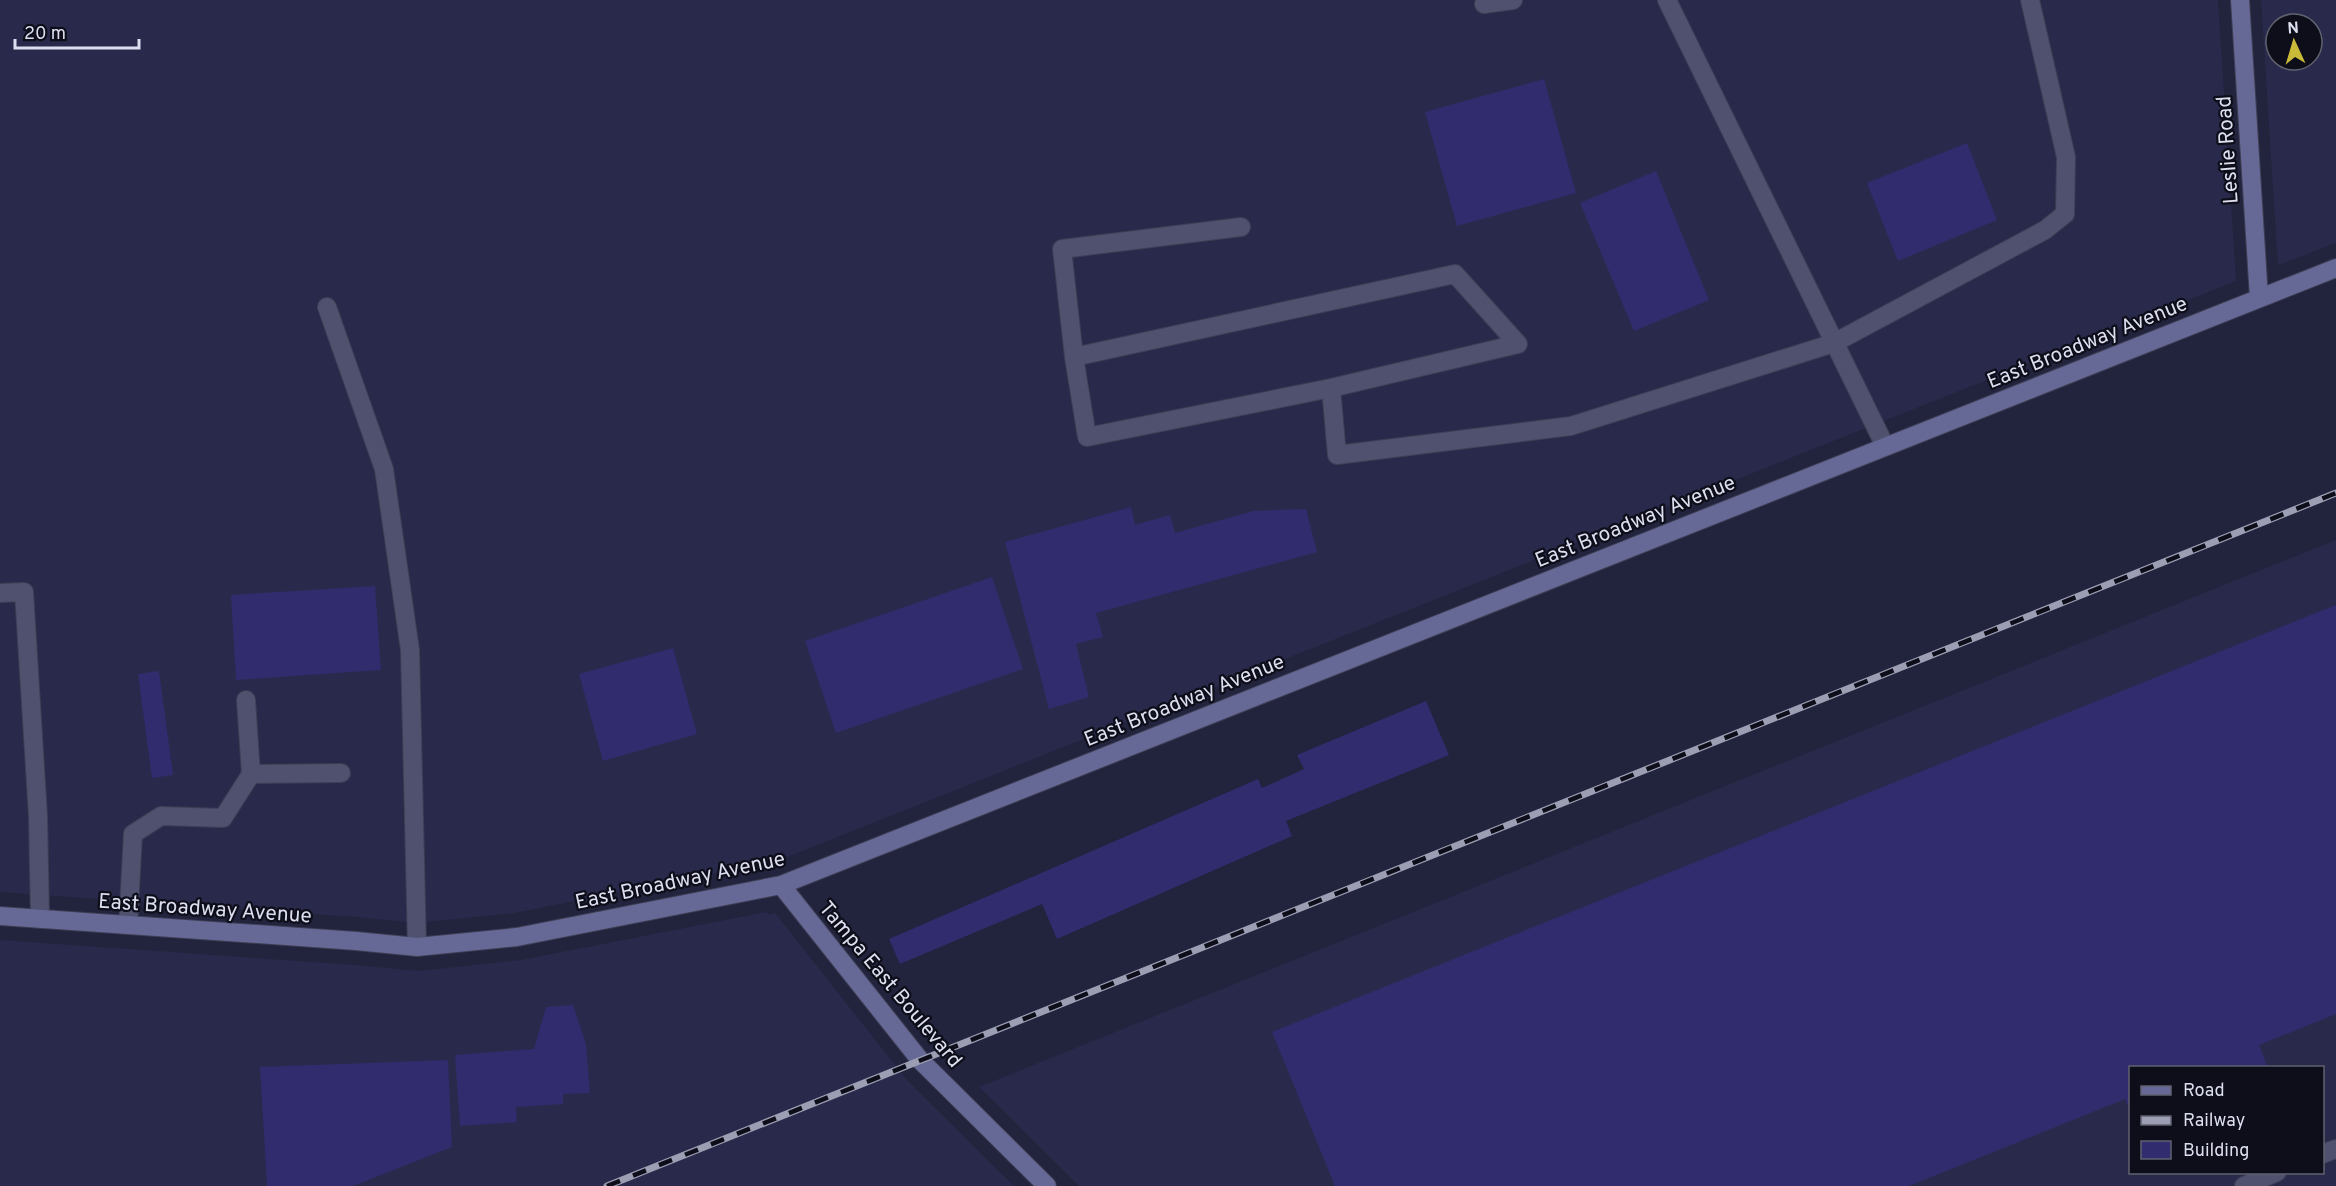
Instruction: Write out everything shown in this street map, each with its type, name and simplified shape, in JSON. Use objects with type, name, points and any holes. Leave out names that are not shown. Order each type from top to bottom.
[{"type":"main road","name":"Leslie Road","points":[[2240,0],[2259,298]]},
{"type":"main road","name":"East Broadway Avenue","points":[[0,916],[417,947],[517,937],[781,885],[2336,268]]},
{"type":"main road","name":"Tampa East Boulevard","points":[[781,885],[920,1060],[1047,1186]]},
{"type":"lane","points":[[1484,4],[1513,0]]},
{"type":"lane","points":[[1666,0],[1885,446]]},
{"type":"lane","points":[[1331,388],[1337,455],[1571,426],[1834,344],[2045,230],[2065,214],[2066,157],[2030,0]]},
{"type":"lane","points":[[1074,357],[1455,274],[1518,344],[1331,388],[1087,437],[1074,357],[1062,249],[1241,227]]},
{"type":"lane","points":[[327,307],[384,469],[404,605],[410,650],[417,947]]},
{"type":"lane","points":[[0,593],[24,592],[38,816],[40,919]]},
{"type":"lane","points":[[128,925],[133,834],[161,816],[223,818],[252,774],[246,700]]},
{"type":"lane","points":[[252,774],[341,773]]},
{"type":"lane","points":[[2244,1186],[2274,1174]]},
{"type":"shaded area","points":[[0,0],[2218,0],[2236,281],[787,857],[782,851],[771,862],[514,913],[416,923],[0,892]]},
{"type":"shaded area","points":[[2261,0],[2336,0],[2336,243],[2278,265],[2266,72],[2324,72],[2324,12],[2264,12],[2264,47]]},
{"type":"shaded area","points":[[2336,540],[2336,1186],[1079,1186],[979,1087]]},
{"type":"shaded area","points":[[767,912],[769,915],[775,913],[906,1079],[1014,1186],[0,1186],[0,940],[419,971],[521,960]]},
{"type":"building","points":[[1544,79],[1576,193],[1457,226],[1425,112]]},
{"type":"building","points":[[1967,143],[1997,220],[1898,261],[1867,183]]},
{"type":"building","points":[[1656,171],[1709,300],[1634,331],[1580,203]]},
{"type":"building","points":[[1131,507],[1135,525],[1170,515],[1175,533],[1253,511],[1306,509],[1317,552],[1096,613],[1103,637],[1076,644],[1089,697],[1049,709],[1005,542]]},
{"type":"building","points":[[992,577],[1023,669],[836,733],[805,641]]},
{"type":"building","points":[[375,586],[381,670],[236,680],[231,595]]},
{"type":"building","points":[[2336,605],[2336,1014],[2259,1045],[2267,1066],[2129,1066],[2129,1109],[2125,1099],[1909,1186],[1335,1186],[1272,1032]]},
{"type":"building","points":[[673,648],[697,734],[603,761],[579,674]]},
{"type":"building","points":[[159,671],[173,775],[152,778],[138,674]]},
{"type":"building","points":[[1426,701],[1449,755],[1286,821],[1292,836],[1057,939],[1042,904],[900,964],[889,939],[1258,779],[1262,788],[1304,769],[1297,755]]},
{"type":"building","points":[[573,1005],[586,1044],[590,1093],[563,1094],[563,1104],[516,1107],[517,1122],[460,1126],[455,1055],[534,1049],[546,1007]]},
{"type":"building","points":[[448,1060],[452,1147],[353,1186],[267,1186],[260,1067]]},
{"type":"railway","points":[[607,1186],[2336,493]]}]
